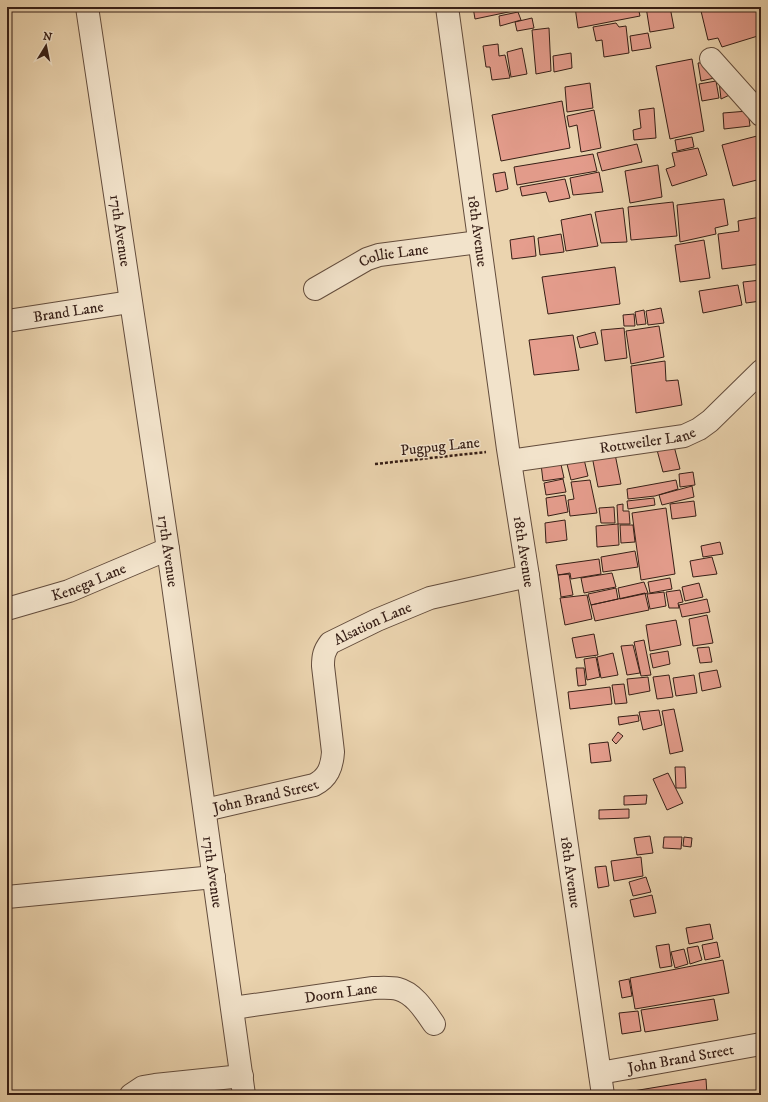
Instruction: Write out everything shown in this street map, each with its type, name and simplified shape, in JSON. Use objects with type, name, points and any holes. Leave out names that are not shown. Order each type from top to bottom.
[{"type":"street","name":"17th Avenue","points":[[87,7],[168,550],[243,1086]]},
{"type":"street","name":"18th Avenue","points":[[447,7],[509,455],[528,576],[603,1095]]},
{"type":"street","points":[[712,59],[761,115]]},
{"type":"street","name":"Collie Lane","points":[[315,289],[367,259],[379,255],[479,242]]},
{"type":"street","name":"Brand Lane","points":[[7,321],[130,302]]},
{"type":"street","name":"Rottweiler Lane","points":[[509,455],[684,436],[699,430],[710,421],[761,371]]},
{"type":"street","name":"Kenega Lane","points":[[7,609],[69,591],[168,550]]},
{"type":"street","name":"Alsation Lane","points":[[324,779],[329,773],[333,752],[323,666],[325,649],[330,643],[377,620],[430,598],[528,576]]},
{"type":"street","name":"John Brand Street","points":[[205,810],[314,785],[324,779]]},
{"type":"street","points":[[7,897],[214,877]]},
{"type":"street","name":"Doorn Lane","points":[[233,1008],[373,988],[387,988],[400,990],[409,995],[420,1004],[434,1024]]},
{"type":"street","name":"John Brand Street","points":[[600,1073],[761,1044]]},
{"type":"street","points":[[131,1095],[143,1087],[155,1085],[243,1086]]},
{"type":"path","name":"Pugpug Lane","points":[[375,464],[509,455]]},
{"type":"building","points":[[473,7],[518,7],[518,10],[475,19]]},
{"type":"building","points":[[575,7],[638,7],[640,16],[578,28]]},
{"type":"building","points":[[646,7],[670,7],[674,28],[650,32]]},
{"type":"building","points":[[717,7],[761,7],[761,35],[722,47],[718,38],[708,40],[701,11]]},
{"type":"building","points":[[518,12],[521,20],[500,26],[499,16]]},
{"type":"building","points":[[532,18],[534,28],[517,31],[515,22]]},
{"type":"building","points":[[616,23],[619,27],[626,26],[629,53],[604,57],[602,40],[596,41],[593,27]]},
{"type":"building","points":[[549,28],[551,71],[536,74],[532,30]]},
{"type":"building","points":[[648,33],[651,48],[632,51],[630,36]]},
{"type":"building","points":[[498,44],[499,56],[505,55],[510,78],[492,80],[490,67],[486,67],[483,46]]},
{"type":"building","points":[[522,48],[527,74],[511,77],[507,52]]},
{"type":"building","points":[[571,53],[572,68],[554,72],[553,56]]},
{"type":"building","points":[[692,59],[704,131],[670,139],[656,66]]},
{"type":"building","points":[[711,62],[719,77],[701,81],[698,63]]},
{"type":"building","points":[[716,81],[719,98],[702,101],[699,84]]},
{"type":"building","points":[[719,81],[738,91],[721,99]]},
{"type":"building","points":[[590,83],[593,108],[567,112],[565,87]]},
{"type":"building","points":[[562,101],[570,148],[501,161],[492,115]]},
{"type":"building","points":[[654,108],[656,138],[634,140],[633,130],[641,128],[639,110]]},
{"type":"building","points":[[594,110],[601,148],[581,152],[577,125],[569,127],[567,116]]},
{"type":"building","points":[[748,111],[750,126],[724,129],[723,113]]},
{"type":"building","points":[[757,136],[761,150],[761,179],[733,186],[722,145]]},
{"type":"building","points":[[692,137],[694,147],[677,151],[675,140]]},
{"type":"building","points":[[637,144],[642,162],[602,171],[597,153]]},
{"type":"building","points":[[698,148],[707,175],[672,186],[666,169],[675,166],[672,153]]},
{"type":"building","points":[[593,154],[597,171],[517,185],[514,167]]},
{"type":"building","points":[[658,165],[662,197],[630,203],[625,171]]},
{"type":"building","points":[[505,172],[508,189],[496,192],[493,174]]},
{"type":"building","points":[[599,172],[603,192],[573,195],[570,178]]},
{"type":"building","points":[[565,179],[570,198],[549,202],[546,192],[522,196],[520,187]]},
{"type":"building","points":[[724,199],[728,225],[715,228],[716,234],[680,242],[677,205]]},
{"type":"building","points":[[673,202],[677,236],[631,240],[628,207]]},
{"type":"building","points":[[623,208],[627,242],[601,243],[595,212]]},
{"type":"building","points":[[591,214],[598,246],[566,251],[561,220]]},
{"type":"building","points":[[760,217],[761,264],[722,269],[718,234],[739,231],[738,221]]},
{"type":"building","points":[[561,234],[564,252],[540,255],[538,238]]},
{"type":"building","points":[[534,236],[536,256],[512,259],[510,240]]},
{"type":"building","points":[[704,240],[710,278],[680,282],[675,245]]},
{"type":"building","points":[[615,267],[620,304],[548,314],[542,277]]},
{"type":"building","points":[[761,280],[761,301],[746,303],[743,282]]},
{"type":"building","points":[[738,285],[742,305],[703,313],[699,291]]},
{"type":"building","points":[[661,308],[664,323],[648,325],[646,311]]},
{"type":"building","points":[[644,310],[646,324],[637,325],[635,312]]},
{"type":"building","points":[[634,314],[635,326],[624,326],[623,315]]},
{"type":"building","points":[[659,326],[664,357],[631,364],[626,331]]},
{"type":"building","points":[[624,328],[627,358],[605,361],[601,330]]},
{"type":"building","points":[[595,332],[598,344],[580,348],[577,337]]},
{"type":"building","points":[[573,335],[579,370],[534,375],[529,340]]},
{"type":"building","points":[[665,361],[666,381],[678,380],[682,405],[636,413],[631,366]]},
{"type":"building","points":[[674,446],[680,469],[663,472],[657,450]]},
{"type":"building","points":[[615,454],[621,484],[598,487],[592,456]]},
{"type":"building","points":[[583,455],[588,476],[571,480],[566,460]]},
{"type":"building","points":[[560,460],[564,478],[543,481],[541,464]]},
{"type":"building","points":[[693,472],[695,485],[680,487],[679,474]]},
{"type":"building","points":[[563,479],[566,492],[546,495],[544,483]]},
{"type":"building","points":[[590,480],[597,513],[570,516],[568,500],[574,499],[571,482]]},
{"type":"building","points":[[676,480],[678,489],[655,496],[628,499],[627,489]]},
{"type":"building","points":[[692,486],[694,497],[662,505],[659,495]]},
{"type":"building","points":[[565,495],[568,512],[548,516],[546,498]]},
{"type":"building","points":[[654,498],[655,505],[628,509],[627,501]]},
{"type":"building","points":[[694,501],[696,516],[672,519],[670,504]]},
{"type":"building","points":[[623,504],[623,511],[629,511],[630,524],[618,524],[617,505]]},
{"type":"building","points":[[614,507],[615,523],[601,523],[599,508]]},
{"type":"building","points":[[666,508],[675,574],[641,580],[632,513]]},
{"type":"building","points":[[565,520],[567,540],[546,543],[545,523]]},
{"type":"building","points":[[618,524],[619,545],[597,547],[596,526]]},
{"type":"building","points":[[620,525],[633,525],[635,542],[621,543]]},
{"type":"building","points":[[720,542],[723,554],[703,557],[701,546]]},
{"type":"building","points":[[635,551],[638,567],[603,572],[601,557]]},
{"type":"building","points":[[712,557],[717,574],[693,577],[690,561]]},
{"type":"building","points":[[599,559],[601,574],[571,579],[570,573],[558,575],[556,565]]},
{"type":"building","points":[[612,573],[616,587],[584,593],[581,578]]},
{"type":"building","points":[[569,574],[573,595],[561,597],[558,575]]},
{"type":"building","points":[[670,578],[672,589],[650,593],[648,582]]},
{"type":"building","points":[[644,582],[648,593],[620,599],[618,588]]},
{"type":"building","points":[[699,583],[703,597],[685,601],[682,587]]},
{"type":"building","points":[[616,588],[618,599],[591,605],[588,594]]},
{"type":"building","points":[[680,590],[683,602],[678,603],[679,608],[669,608],[666,592]]},
{"type":"building","points":[[664,592],[666,606],[650,609],[647,594]]},
{"type":"building","points":[[645,593],[649,610],[595,621],[591,605]]},
{"type":"building","points":[[587,595],[592,619],[565,625],[560,598]]},
{"type":"building","points":[[707,599],[710,612],[682,617],[679,605]]},
{"type":"building","points":[[707,615],[713,643],[693,646],[689,619]]},
{"type":"building","points":[[676,620],[681,645],[650,651],[646,625]]},
{"type":"building","points":[[594,634],[598,655],[576,658],[572,638]]},
{"type":"building","points":[[644,640],[651,675],[641,676],[634,642]]},
{"type":"building","points":[[633,645],[640,673],[627,675],[621,646]]},
{"type":"building","points":[[709,647],[712,662],[700,663],[697,648]]},
{"type":"building","points":[[668,651],[670,664],[653,668],[650,654]]},
{"type":"building","points":[[613,653],[618,675],[601,678],[597,657]]},
{"type":"building","points":[[596,657],[600,677],[587,680],[584,659]]},
{"type":"building","points":[[576,668],[584,668],[586,685],[578,686]]},
{"type":"building","points":[[717,670],[721,687],[702,691],[699,673]]},
{"type":"building","points":[[669,675],[673,697],[657,699],[653,677]]},
{"type":"building","points":[[694,675],[697,693],[676,696],[673,678]]},
{"type":"building","points":[[648,677],[650,691],[629,695],[627,679]]},
{"type":"building","points":[[624,684],[627,703],[615,704],[612,685]]},
{"type":"building","points":[[610,687],[612,704],[570,709],[568,692]]},
{"type":"building","points":[[674,709],[683,751],[670,754],[662,711]]},
{"type":"building","points":[[659,710],[662,725],[643,730],[639,712]]},
{"type":"building","points":[[638,715],[639,721],[619,725],[618,717]]},
{"type":"building","points":[[618,732],[623,736],[616,744],[612,740]]},
{"type":"building","points":[[608,742],[611,761],[591,763],[589,744]]},
{"type":"building","points":[[675,767],[685,767],[686,788],[676,788]]},
{"type":"building","points":[[668,773],[683,803],[667,810],[653,779]]},
{"type":"building","points":[[647,795],[646,804],[624,805],[624,796]]},
{"type":"building","points":[[629,809],[629,818],[599,819],[599,810]]},
{"type":"building","points":[[650,836],[653,853],[637,855],[634,838]]},
{"type":"building","points":[[664,837],[682,837],[681,849],[663,848]]},
{"type":"building","points":[[684,837],[692,838],[691,847],[683,846]]},
{"type":"building","points":[[641,857],[643,876],[614,881],[611,861]]},
{"type":"building","points":[[606,866],[609,886],[598,888],[595,867]]},
{"type":"building","points":[[646,877],[651,892],[633,896],[629,882]]},
{"type":"building","points":[[652,895],[656,913],[634,917],[630,900]]},
{"type":"building","points":[[710,924],[713,939],[689,944],[686,928]]},
{"type":"building","points":[[717,942],[720,957],[705,960],[702,945]]},
{"type":"building","points":[[669,944],[672,966],[660,968],[656,946]]},
{"type":"building","points":[[698,946],[702,960],[690,964],[687,948]]},
{"type":"building","points":[[684,949],[688,964],[675,968],[671,952]]},
{"type":"building","points":[[723,960],[729,993],[635,1009],[630,978]]},
{"type":"building","points":[[629,979],[632,996],[622,998],[619,981]]},
{"type":"building","points":[[714,999],[718,1020],[645,1032],[641,1010]]},
{"type":"building","points":[[638,1011],[641,1031],[622,1034],[619,1013]]},
{"type":"building","points":[[706,1079],[707,1095],[633,1095],[633,1091]]}]
